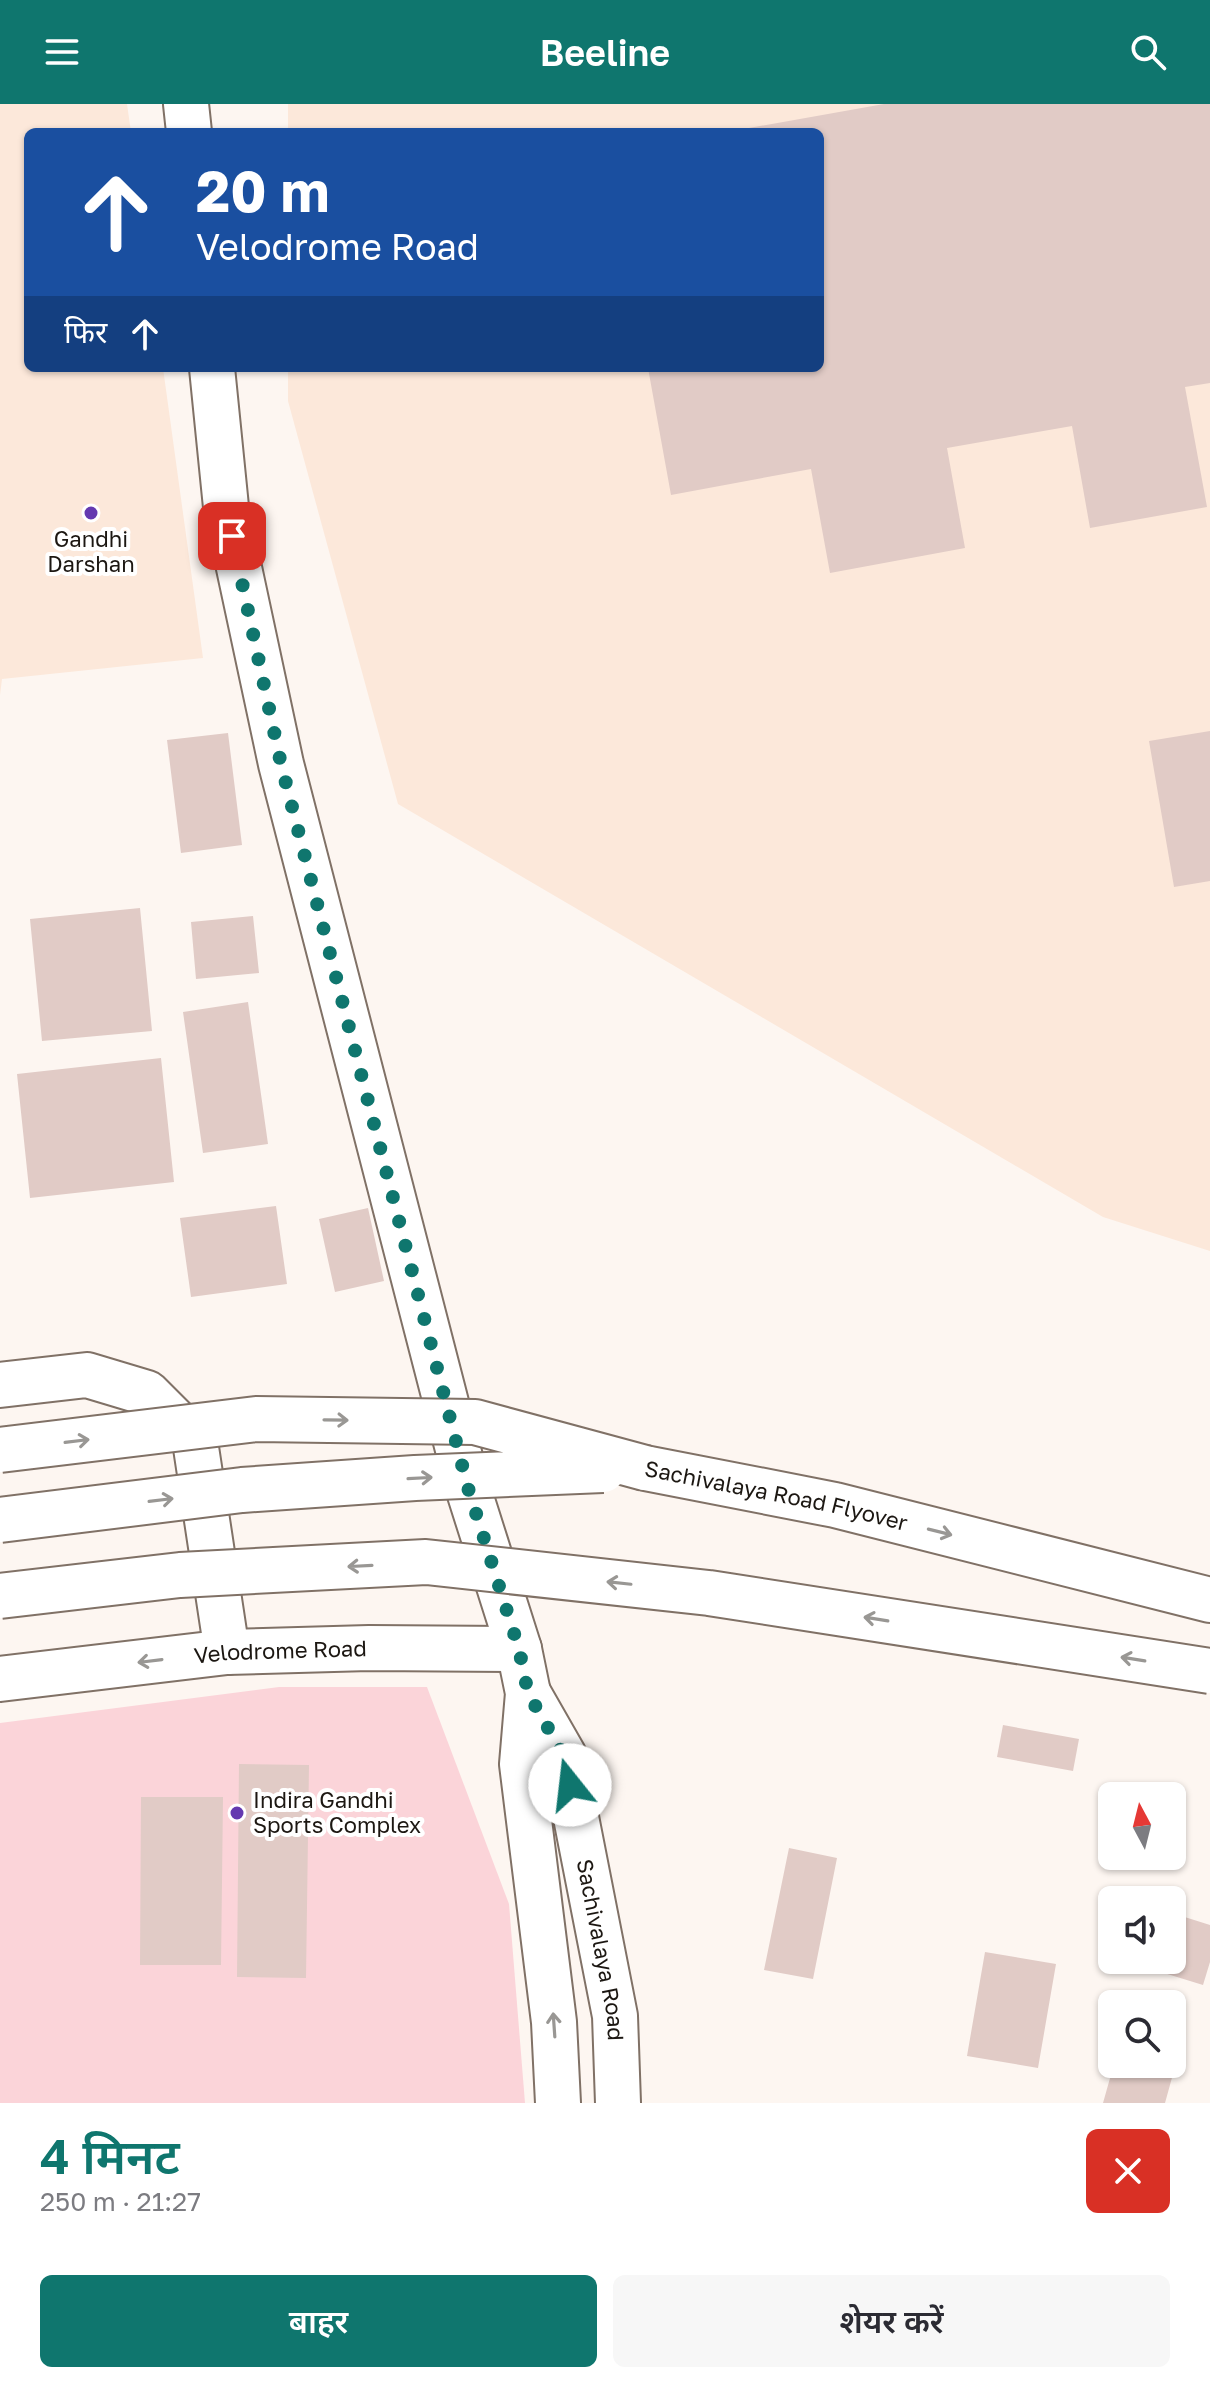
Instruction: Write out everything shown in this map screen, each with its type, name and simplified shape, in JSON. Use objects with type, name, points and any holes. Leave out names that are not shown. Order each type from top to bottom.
[{"type":"main road","points":[[186,104],[189,128]]},
{"type":"main road","points":[[212,372],[226,507],[281,764],[468,1488],[519,1649],[528,1693],[522,1764],[554,2022],[558,2103]]},
{"type":"main road","points":[[0,1385],[87,1375],[147,1393],[195,1441],[227,1652]]},
{"type":"main road","points":[[0,1450],[256,1419],[475,1422],[645,1468]]},
{"type":"main road","name":"Sachivalaya Road Flyover","points":[[0,1520],[242,1490],[415,1478],[645,1468],[835,1505],[1210,1600]]},
{"type":"main road","points":[[0,1596],[180,1575],[426,1562],[709,1593],[1210,1671]]},
{"type":"main road","name":"Velodrome Road","points":[[0,1679],[227,1652],[369,1648],[519,1649]]},
{"type":"main road","name":"Sachivalaya Road","points":[[528,1693],[564,1756],[615,2016],[618,2103]]},
{"type":"shaded area","name":"Gandhi Darshan","points":[[0,104],[127,104],[130,128],[24,128],[24,372],[164,372],[203,658],[2,679],[0,695]]},
{"type":"shaded area","points":[[288,104],[1210,104],[1210,1251],[1103,1217],[398,804],[288,401],[288,372],[824,372],[824,128],[288,128]]},
{"type":"shaded area","name":"Indira Gandhi Sports Complex","points":[[279,1687],[427,1687],[509,1904],[525,2103],[0,2103],[0,1723]]},
{"type":"building","points":[[884,104],[1210,104],[1210,383],[1185,387],[1207,507],[1090,528],[1072,426],[947,448],[965,548],[830,573],[811,469],[671,495],[649,372],[824,372],[824,128],[749,128]]},
{"type":"building","points":[[1210,731],[1210,881],[1174,887],[1149,741]]},
{"type":"building","points":[[228,733],[242,845],[181,853],[167,740]]},
{"type":"building","points":[[140,908],[152,1031],[42,1041],[30,919]]},
{"type":"building","points":[[253,916],[259,973],[196,979],[191,922]]},
{"type":"building","points":[[248,1002],[268,1144],[203,1153],[183,1012]]},
{"type":"building","points":[[161,1058],[174,1182],[30,1198],[17,1074]]},
{"type":"building","points":[[276,1206],[287,1284],[191,1297],[180,1218]]},
{"type":"building","points":[[368,1208],[384,1281],[335,1292],[319,1219]]},
{"type":"building","points":[[1003,1725],[1079,1739],[1073,1771],[997,1757]]},
{"type":"building","points":[[239,1764],[309,1765],[306,1978],[237,1977]]},
{"type":"building","points":[[141,1797],[223,1797],[221,1965],[140,1965]]},
{"type":"building","points":[[789,1848],[837,1858],[813,1979],[764,1970]]},
{"type":"building","points":[[1186,1917],[1210,1925],[1210,1962],[1203,1985],[1167,1974],[1186,1974]]},
{"type":"building","points":[[985,1952],[1056,1964],[1038,2068],[967,2056]]},
{"type":"building","points":[[1110,2078],[1172,2078],[1165,2103],[1103,2103]]},
{"type":"place","name":"Gandhi Darshan","points":[[91,513]]},
{"type":"place","name":"Indira Gandhi Sports Complex","points":[[237,1813]]},
{"type":"route","points":[[232,536],[281,764],[468,1488],[519,1649],[528,1693],[564,1756],[570,1785]]}]
